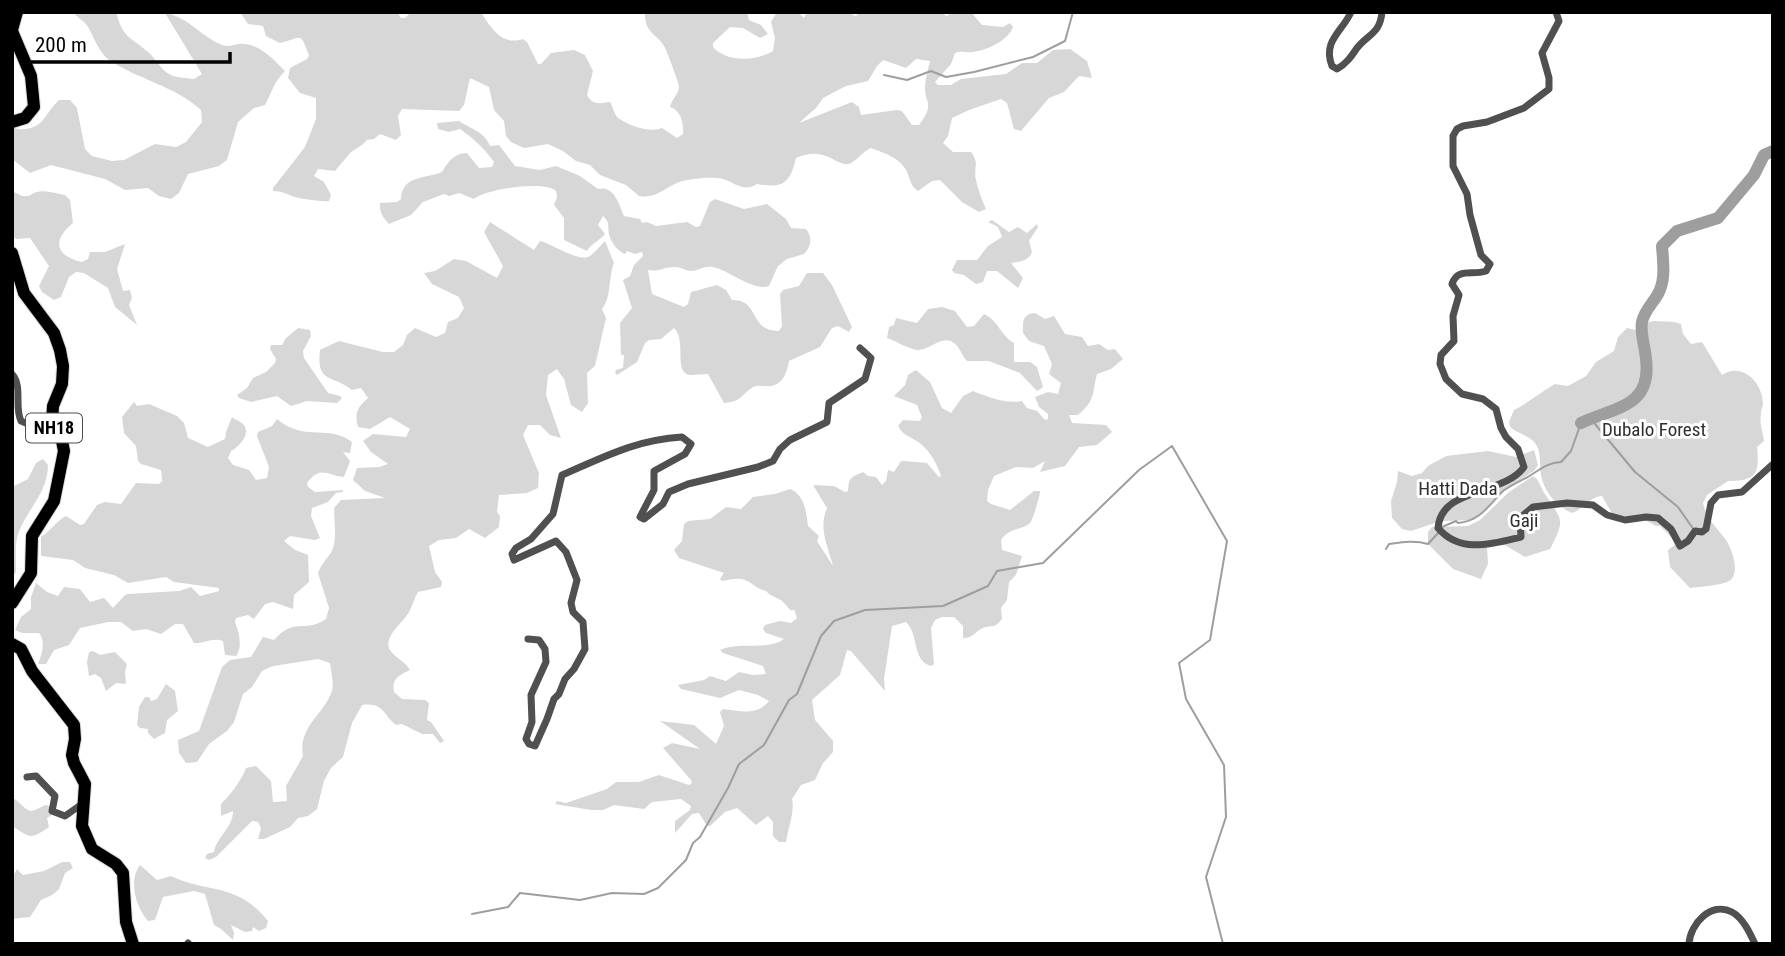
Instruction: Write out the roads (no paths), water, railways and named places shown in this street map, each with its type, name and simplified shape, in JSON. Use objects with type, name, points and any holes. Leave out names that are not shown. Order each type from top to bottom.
[{"type":"main road","points":[[12,122],[24,118],[34,107],[31,76],[12,30],[17,12]]},
{"type":"main road","name":"NH18","points":[[12,253],[24,293],[54,333],[60,350],[62,384],[52,422],[64,451],[54,501],[32,536],[31,573],[12,603]]},
{"type":"main road","points":[[12,644],[21,649],[32,671],[74,725],[72,755],[85,783],[82,826],[92,849],[116,864],[123,873],[126,922],[133,944]]},
{"type":"street","points":[[1350,12],[1332,40],[1329,59],[1337,69],[1345,65],[1359,46],[1371,37],[1381,22],[1382,12]]},
{"type":"street","points":[[1556,12],[1559,21],[1542,52],[1549,89],[1524,108],[1487,122],[1463,126],[1457,129],[1453,136],[1453,166],[1467,194],[1481,255],[1490,264],[1486,271],[1479,274],[1462,272],[1454,277],[1452,284],[1459,295],[1453,316],[1454,341],[1441,355],[1440,364],[1446,379],[1455,389],[1462,394],[1483,399],[1496,409],[1501,428],[1518,449],[1524,467],[1516,478],[1458,499],[1442,512],[1438,528],[1445,536],[1460,543],[1494,545],[1521,537],[1520,518],[1533,507],[1567,503],[1593,505],[1607,515],[1625,520],[1658,518],[1671,529],[1680,546],[1688,541],[1695,530],[1702,532],[1706,529],[1711,503],[1718,495],[1742,492],[1773,464]]},
{"type":"street","points":[[528,639],[539,640],[545,649],[546,662],[531,695],[532,722],[526,740],[535,746],[554,699],[585,649],[585,630],[583,622],[572,609],[571,597],[577,580],[566,552],[556,541],[514,560],[512,554],[516,548],[531,539],[553,514],[562,475],[633,444],[660,438],[682,437],[691,444],[685,453],[654,471],[654,491],[640,517],[644,519],[663,504],[669,492],[688,484],[772,461],[790,440],[827,422],[829,403],[865,379],[871,358],[860,348]]},
{"type":"street","points":[[12,374],[17,381],[18,415],[21,421],[31,426],[38,425],[52,414]]},
{"type":"street","points":[[27,777],[36,776],[52,792],[55,800],[52,811],[57,815],[70,813],[85,801]]},
{"type":"street","points":[[1689,944],[1690,935],[1700,918],[1718,909],[1734,913],[1749,931],[1755,944]]},
{"type":"waterway","points":[[884,75],[907,80],[931,71],[946,77],[1033,57],[1065,41],[1073,12]]},
{"type":"waterway","points":[[1581,423],[1618,409],[1637,397],[1643,387],[1646,359],[1642,322],[1662,283],[1662,246],[1677,231],[1718,218],[1754,175],[1764,155],[1773,151]]},
{"type":"waterway","points":[[1590,418],[1635,472],[1678,507],[1694,530]]},
{"type":"waterway","points":[[1442,527],[1456,521],[1458,523],[1472,520],[1506,489],[1546,466],[1561,462],[1571,451],[1581,423]]},
{"type":"waterway","points":[[472,914],[508,907],[520,893],[580,900],[612,893],[644,894],[658,888],[686,860],[739,764],[764,745],[789,700],[797,694],[821,636],[834,621],[865,610],[943,606],[988,586],[997,571],[1043,563],[1139,470],[1172,446],[1227,541],[1210,640],[1179,663],[1186,699],[1224,765],[1226,817],[1206,877],[1223,944]]},
{"type":"waterway","points":[[1386,549],[1389,544],[1428,544],[1439,532]]},
{"type":"park label","name":"Dubalo Forest","points":[[1654,429]]},
{"type":"park label","name":"Hatti Dada","points":[[1458,488]]},
{"type":"park label","name":"Gaji","points":[[1524,520]]}]
